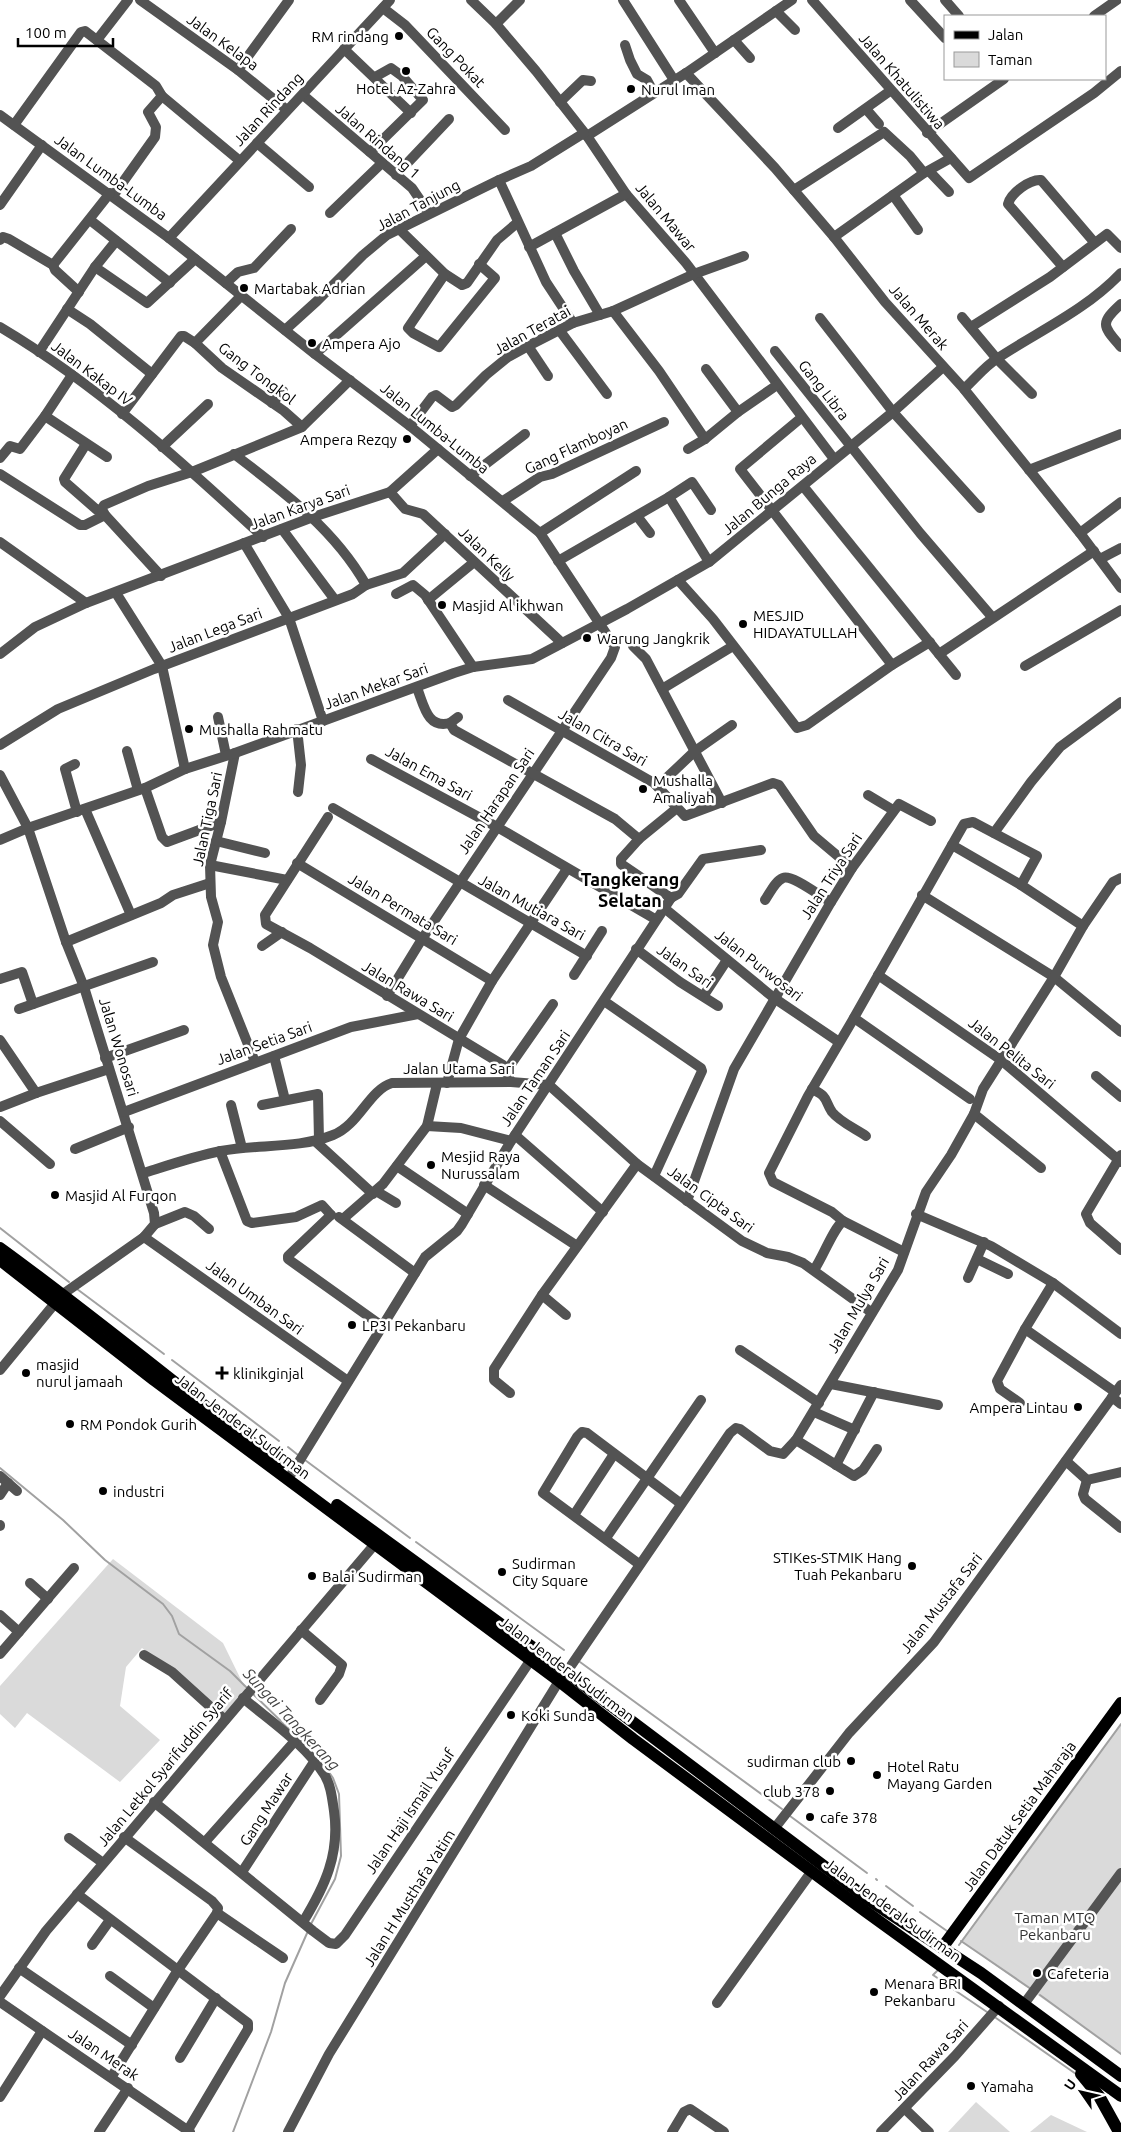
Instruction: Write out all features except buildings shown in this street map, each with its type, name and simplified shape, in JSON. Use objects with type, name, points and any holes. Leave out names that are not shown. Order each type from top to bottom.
[{"type":"main road","name":"Jalan Jenderal Sudirman","points":[[0,1248],[154,1380],[530,1660],[563,1677]]},
{"type":"main road","name":"Jalan Jenderal Sudirman","points":[[0,1260],[59,1298],[169,1379],[563,1677],[812,1871],[1121,2096]]},
{"type":"main road","name":"Jalan Datuk Setia Maharaja","points":[[942,1948],[1121,1704]]},
{"type":"main road","name":"Jalan Jenderal Sudirman","points":[[637,1734],[774,1829],[869,1900],[1024,2004],[1121,2076]]},
{"type":"main road","points":[[1053,2046],[1094,2089],[1119,2132]]},
{"type":"street","points":[[97,40],[128,0]]},
{"type":"street","name":"Jalan Kelapa","points":[[140,0],[238,70],[287,110]]},
{"type":"street","points":[[238,70],[289,0]]},
{"type":"street","name":"Jalan Mawar","points":[[470,0],[496,24],[560,102],[586,135],[626,194],[694,274],[801,418],[834,459]]},
{"type":"street","points":[[496,24],[520,0]]},
{"type":"street","points":[[623,0],[674,80]]},
{"type":"street","points":[[679,0],[715,53]]},
{"type":"street","name":"Jalan Tanjung","points":[[285,330],[363,255],[399,229],[532,166],[586,135],[686,73],[792,0]]},
{"type":"street","name":"Jalan Khatulistiwa","points":[[812,0],[927,133],[966,176],[972,178],[1094,93],[1121,71]]},
{"type":"street","points":[[910,0],[944,37]]},
{"type":"street","points":[[945,0],[958,15]]},
{"type":"street","points":[[1095,15],[1116,0]]},
{"type":"street","name":"Jalan Rindang","points":[[169,238],[386,4]]},
{"type":"street","name":"Gang Pokat","points":[[386,4],[506,130]]},
{"type":"street","points":[[776,11],[795,30]]},
{"type":"street","points":[[14,125],[81,32],[88,32],[156,86],[162,96],[240,161]]},
{"type":"street","points":[[734,40],[750,58]]},
{"type":"street","points":[[626,45],[630,60],[637,74],[647,80],[654,93]]},
{"type":"street","points":[[344,50],[375,77],[411,113]]},
{"type":"street","points":[[370,152],[423,100],[402,76],[391,68],[375,77]]},
{"type":"street","name":"Jalan Merak","points":[[686,73],[794,190],[885,302],[964,389],[1080,533],[1121,588]]},
{"type":"street","points":[[560,102],[583,80],[592,81]]},
{"type":"street","points":[[927,133],[1003,80]]},
{"type":"street","points":[[838,128],[890,91]]},
{"type":"street","name":"Jalan Rindang 1","points":[[303,94],[412,188],[429,214]]},
{"type":"street","points":[[53,265],[112,195],[155,137],[156,128],[148,112],[162,96]]},
{"type":"street","points":[[866,108],[879,124]]},
{"type":"street","name":"Jalan Lumba-Lumba","points":[[0,115],[169,238],[503,501],[540,533],[599,622]]},
{"type":"street","points":[[396,175],[449,119]]},
{"type":"street","points":[[794,190],[884,132],[950,192]]},
{"type":"street","points":[[258,143],[309,186]]},
{"type":"street","points":[[0,205],[42,145]]},
{"type":"street","points":[[834,237],[926,172],[951,158]]},
{"type":"street","points":[[330,212],[382,163]]},
{"type":"street","points":[[1063,267],[1008,204],[1010,198],[1034,179],[1041,180],[1094,242]]},
{"type":"street","points":[[499,180],[517,223],[546,282],[573,323]]},
{"type":"street","points":[[529,247],[626,194]]},
{"type":"street","points":[[893,195],[918,230]]},
{"type":"street","points":[[90,220],[170,283]]},
{"type":"street","points":[[399,229],[445,274],[462,285],[466,283],[497,240],[517,223]]},
{"type":"street","points":[[226,283],[238,272],[254,268],[291,229]]},
{"type":"street","points":[[555,233],[574,271],[600,314]]},
{"type":"street","points":[[970,327],[1035,287],[1107,234],[1121,248]]},
{"type":"street","points":[[0,240],[5,237],[53,265],[79,292]]},
{"type":"street","points":[[39,352],[95,267],[116,241]]},
{"type":"street","points":[[315,354],[426,256]]},
{"type":"street","name":"Jalan Teratai","points":[[410,426],[436,394],[452,407],[456,405],[486,375],[508,357],[573,323],[613,311],[694,274],[744,256]]},
{"type":"street","points":[[95,267],[147,303],[195,259]]},
{"type":"street","points":[[445,274],[408,328],[413,333],[439,347],[495,278],[479,264]]},
{"type":"street","points":[[964,389],[997,359],[1081,306],[1110,285],[1121,273]]},
{"type":"street","name":"Gang Tongkol","points":[[195,343],[241,296]]},
{"type":"street","points":[[1121,304],[1105,319],[1105,323],[1106,328],[1121,347]]},
{"type":"street","points":[[67,309],[90,324],[152,374]]},
{"type":"street","points":[[613,311],[659,371],[705,439]]},
{"type":"street","points":[[962,317],[997,359],[1032,394]]},
{"type":"street","points":[[820,318],[893,412],[980,508]]},
{"type":"street","name":"Jalan Kakap IV","points":[[0,327],[72,375],[122,414],[192,472],[262,537]]},
{"type":"street","points":[[560,331],[607,394]]},
{"type":"street","name":"Gang Tongkol","points":[[122,414],[181,336],[184,336],[195,343],[222,368],[272,403],[302,427]]},
{"type":"street","points":[[528,346],[548,376]]},
{"type":"street","name":"Gang Libra","points":[[775,351],[850,447],[992,617]]},
{"type":"street","name":"Jalan Bunga Raya","points":[[599,622],[627,610],[709,562],[774,511],[834,459],[893,412],[943,367]]},
{"type":"street","points":[[706,369],[738,412]]},
{"type":"street","points":[[0,458],[10,446],[20,449],[72,375]]},
{"type":"street","points":[[0,474],[80,525],[85,525],[103,512],[104,504],[192,472],[302,427],[350,380]]},
{"type":"street","points":[[688,450],[777,385]]},
{"type":"street","points":[[272,403],[283,391]]},
{"type":"street","points":[[162,447],[208,404]]},
{"type":"street","points":[[45,416],[107,457]]},
{"type":"street","points":[[801,418],[740,468],[743,476],[774,511],[892,665]]},
{"type":"street","name":"Gang Flamboyan","points":[[503,501],[540,477],[552,474],[664,422]]},
{"type":"street","points":[[470,476],[524,434]]},
{"type":"street","points":[[1029,470],[1121,434]]},
{"type":"street","points":[[86,444],[64,479],[64,482],[89,504],[103,512],[161,576]]},
{"type":"street","name":"Jalan Karya Sari","points":[[0,654],[35,627],[86,603],[313,517],[390,492],[438,449]]},
{"type":"street","points":[[234,454],[313,517],[366,585]]},
{"type":"street","points":[[540,533],[636,471]]},
{"type":"street","points":[[558,561],[692,482],[711,510]]},
{"type":"street","points":[[803,486],[956,675]]},
{"type":"street","name":"Jalan Kelly","points":[[390,492],[405,509],[423,514],[473,563],[562,643]]},
{"type":"street","points":[[669,497],[709,562]]},
{"type":"street","points":[[1080,533],[1121,502]]},
{"type":"street","points":[[637,516],[650,533]]},
{"type":"street","points":[[282,529],[335,600]]},
{"type":"street","name":"Jalan Lega Sari","points":[[0,745],[58,710],[162,666],[353,594],[366,585],[403,573],[445,534]]},
{"type":"street","points":[[0,542],[86,603]]},
{"type":"street","points":[[244,543],[289,618],[323,720]]},
{"type":"street","points":[[939,654],[992,617],[1097,555],[1121,548]]},
{"type":"street","points":[[428,600],[473,563]]},
{"type":"street","points":[[678,580],[713,619],[797,728],[807,725],[892,665],[930,642]]},
{"type":"street","points":[[396,594],[413,585],[428,600],[473,667]]},
{"type":"street","points":[[116,592],[162,666],[185,769]]},
{"type":"street","points":[[1026,666],[1121,610]]},
{"type":"street","name":"Jalan Mekar Sari","points":[[0,840],[28,828],[141,789],[185,769],[473,667],[532,659],[599,622]]},
{"type":"street","name":"Jalan Harapan Sari","points":[[387,996],[496,827],[611,658],[614,647],[599,622]]},
{"type":"street","points":[[633,646],[646,659],[722,803],[773,784],[779,785],[814,836],[852,868]]},
{"type":"street","points":[[662,689],[733,646]]},
{"type":"street","points":[[417,688],[428,715],[434,722],[442,725],[454,720],[454,730],[615,819],[639,839]]},
{"type":"street","name":"Jalan Citra Sari","points":[[508,700],[658,786],[683,815],[689,816],[722,803]]},
{"type":"street","points":[[994,833],[1031,782],[1060,747],[1121,702]]},
{"type":"street","points":[[218,717],[231,754]]},
{"type":"street","points":[[658,786],[696,751],[732,725]]},
{"type":"street","points":[[297,729],[301,765],[298,792]]},
{"type":"street","points":[[127,751],[162,837],[167,842],[222,822]]},
{"type":"street","name":"Jalan Tiga Sari","points":[[231,754],[222,822],[210,865],[210,883],[218,917],[213,945],[215,960],[255,1062]]},
{"type":"street","name":"Jalan Ema Sari","points":[[371,758],[496,827],[655,919]]},
{"type":"street","points":[[75,764],[65,769],[81,811],[131,915]]},
{"type":"street","name":"Jalan Wonosari","points":[[0,776],[28,828],[66,942],[84,987],[105,1058],[144,1173],[155,1224]]},
{"type":"street","points":[[868,795],[893,810],[901,803],[931,821]]},
{"type":"street","points":[[671,898],[621,864],[622,855],[677,808]]},
{"type":"street","name":"Jalan Triya Sari","points":[[687,1201],[734,1069],[831,902],[852,868],[893,810]]},
{"type":"street","name":"Jalan Mutiara Sari","points":[[266,924],[265,914],[330,813],[587,956]]},
{"type":"street","points":[[904,1252],[843,1221],[832,1212],[774,1182],[769,1177],[769,1172],[812,1089],[964,824],[973,822],[1037,856],[1021,885]]},
{"type":"street","points":[[216,841],[265,853]]},
{"type":"street","points":[[952,845],[1021,885],[1083,926]]},
{"type":"street","name":"Jalan Taman Sari","points":[[292,1473],[415,1272],[430,1251],[457,1231],[513,1138],[604,1001],[662,908],[671,898],[678,894],[703,858],[761,850]]},
{"type":"street","name":"Jalan Permata Sari","points":[[298,863],[492,981]]},
{"type":"street","points":[[210,865],[287,880]]},
{"type":"street","points":[[344,1218],[374,1192],[397,1166],[427,1126],[459,1039],[492,981],[566,869]]},
{"type":"street","points":[[765,900],[784,877],[792,878],[831,902]]},
{"type":"street","name":"Jalan Mulya Sari","points":[[563,1677],[680,1503],[732,1430],[740,1429],[777,1453],[783,1454],[796,1440],[831,1384],[871,1312],[898,1270],[916,1214],[926,1192],[974,1114],[983,1089],[1054,978],[1083,926],[1113,882],[1121,878]]},
{"type":"street","points":[[66,942],[161,903],[173,894],[210,883]]},
{"type":"street","points":[[922,895],[1054,978],[1121,1032]]},
{"type":"street","name":"Jalan Purwosari","points":[[662,908],[774,998],[839,1042]]},
{"type":"street","name":"Jalan Rawa Sari","points":[[266,924],[418,1014],[507,1070]]},
{"type":"street","points":[[574,975],[602,931]]},
{"type":"street","points":[[262,946],[282,932]]},
{"type":"street","name":"Jalan Sari","points":[[636,950],[680,982],[718,1006]]},
{"type":"street","name":"Jalan Sari","points":[[706,992],[727,960]]},
{"type":"street","points":[[19,1009],[153,962]]},
{"type":"street","points":[[0,978],[22,972],[33,1004]]},
{"type":"street","name":"Jalan Pelita Sari","points":[[878,974],[1001,1060],[1120,1159]]},
{"type":"street","points":[[604,1001],[697,1065],[702,1071],[654,1176]]},
{"type":"street","points":[[511,1082],[507,1070],[553,1004]]},
{"type":"street","name":"Jalan Setia Sari","points":[[124,1112],[351,1028],[418,1014]]},
{"type":"street","points":[[854,1018],[970,1099]]},
{"type":"street","points":[[105,1058],[184,1030]]},
{"type":"street","points":[[0,1040],[36,1093]]},
{"type":"street","points":[[274,1056],[285,1100]]},
{"type":"street","points":[[0,1108],[36,1093],[109,1069]]},
{"type":"street","points":[[1096,1076],[1121,1097]]},
{"type":"street","name":"Jalan Utama Sari","points":[[144,1173],[220,1151],[317,1141],[335,1135],[349,1126],[381,1089],[389,1084],[511,1082],[549,1085]]},
{"type":"street","name":"Jalan Cipta Sari","points":[[549,1085],[637,1164],[755,1249],[788,1256],[814,1270],[871,1312]]},
{"type":"street","points":[[812,1089],[824,1096],[832,1112],[866,1136]]},
{"type":"street","points":[[262,1105],[318,1094],[317,1141],[374,1192],[396,1204]]},
{"type":"street","points":[[231,1105],[242,1148]]},
{"type":"street","points":[[974,1114],[1041,1168]]},
{"type":"street","points":[[0,1121],[50,1164]]},
{"type":"street","points":[[427,1126],[461,1128],[513,1138],[603,1212]]},
{"type":"street","points":[[75,1149],[129,1127]]},
{"type":"street","points":[[220,1151],[247,1221],[252,1223],[296,1217],[322,1205],[331,1215],[344,1218],[415,1272]]},
{"type":"street","points":[[1120,1159],[1086,1214],[1090,1223],[1121,1250]]},
{"type":"street","points":[[510,1393],[494,1380],[494,1369],[542,1295],[637,1164]]},
{"type":"street","points":[[397,1166],[468,1214]]},
{"type":"street","points":[[484,1185],[577,1246]]},
{"type":"street","points":[[0,1370],[59,1298],[144,1237],[155,1224],[185,1212],[194,1216],[209,1229]]},
{"type":"street","points":[[916,1214],[984,1242],[1053,1283],[1121,1334]]},
{"type":"street","points":[[331,1215],[288,1256],[288,1259],[382,1326]]},
{"type":"street","points":[[814,1270],[826,1252],[837,1226],[843,1221]]},
{"type":"street","name":"Jalan Umban Sari","points":[[144,1237],[348,1381]]},
{"type":"street","points":[[968,1278],[984,1242]]},
{"type":"street","points":[[977,1259],[1008,1274]]},
{"type":"street","points":[[1020,1403],[1000,1389],[997,1381],[1053,1283]]},
{"type":"street","points":[[542,1295],[566,1316]]},
{"type":"street","points":[[1025,1329],[1116,1391],[1121,1404]]},
{"type":"street","points":[[740,1350],[819,1403]]},
{"type":"street","points":[[831,1384],[938,1404]]},
{"type":"street","name":"Jalan Mustafa Sari","points":[[774,1829],[849,1733],[934,1642],[1116,1391]]},
{"type":"street","points":[[836,1465],[874,1392]]},
{"type":"street","points":[[606,1538],[701,1400]]},
{"type":"street","points":[[814,1412],[855,1430]]},
{"type":"street","points":[[639,1564],[543,1493],[580,1432],[584,1432],[680,1503]]},
{"type":"street","points":[[796,1440],[849,1474],[858,1475],[877,1449]]},
{"type":"street","points":[[574,1515],[614,1454]]},
{"type":"street","points":[[1066,1461],[1087,1480]]},
{"type":"street","points":[[1087,1480],[1121,1472]]},
{"type":"street","points":[[0,1495],[4,1480],[17,1491]]},
{"type":"street","points":[[1087,1480],[1083,1494],[1085,1499],[1121,1528]]},
{"type":"street","name":"Jalan Letkol Syarifuddin Syarif","points":[[1,1992],[46,1931],[124,1837],[375,1544]]},
{"type":"street","points":[[0,1654],[74,1568]]},
{"type":"street","points":[[30,1583],[48,1598]]},
{"type":"street","points":[[0,1615],[19,1632]]},
{"type":"street","points":[[302,1630],[342,1665],[341,1671],[320,1700]]},
{"type":"street","points":[[144,1655],[172,1672],[225,1720]]},
{"type":"street","name":"Jalan Haji Ismail Yusuf","points":[[242,1872],[313,1931],[329,1943],[336,1944],[341,1940],[530,1660]]},
{"type":"street","name":"Jalan H Musthafa Yatim","points":[[288,2132],[329,2054],[563,1677]]},
{"type":"street","points":[[244,1697],[314,1762],[331,1788],[336,1841],[332,1865],[304,1922]]},
{"type":"street","points":[[205,1842],[294,1742]]},
{"type":"street","name":"Gang Mawar","points":[[242,1872],[314,1762]]},
{"type":"street","points":[[154,1802],[242,1872]]},
{"type":"street","points":[[112,2076],[178,1970],[217,1913],[218,1908],[215,1903],[124,1837]]},
{"type":"street","points":[[69,1838],[103,1863]]},
{"type":"street","points":[[717,2003],[812,1871]]},
{"type":"street","points":[[1024,2004],[1121,1873]]},
{"type":"street","points":[[77,1894],[246,2021],[249,2027],[189,2131]]},
{"type":"street","points":[[217,1913],[283,1958]]},
{"type":"street","points":[[92,1945],[110,1920]]},
{"type":"street","points":[[19,1968],[132,2045]]},
{"type":"street","points":[[110,1976],[154,2008]]},
{"type":"street","points":[[180,2058],[216,1998]]},
{"type":"street","name":"Jalan Merak","points":[[0,2002],[112,2076],[189,2131]]},
{"type":"street","name":"Jalan Rawa Sari","points":[[882,2132],[999,2006]]},
{"type":"street","points":[[0,2097],[42,2031]]},
{"type":"street","points":[[99,2132],[128,2088]]},
{"type":"street","points":[[672,2132],[684,2112],[690,2109],[724,2132]]},
{"type":"street","points":[[905,2109],[929,2132]]},
{"type":"green space","points":[[113,1559],[223,1643],[246,1690],[224,1715],[142,1648],[126,1667],[120,1706],[160,1740],[120,1782],[27,1713],[15,1728],[0,1714],[0,1686]]},
{"type":"green space","name":"Taman MTQ Pekanbaru","points":[[1121,1724],[1121,2054],[961,1941]]},
{"type":"green space","points":[[976,2102],[1010,2132],[948,2132]]},
{"type":"green space","points":[[1051,2115],[1087,2132],[1030,2132]]},
{"type":"waterway","points":[[0,1228],[69,1282]]},
{"type":"waterway","points":[[77,1289],[164,1354]]},
{"type":"waterway","points":[[172,1360],[279,1441]]},
{"type":"waterway","points":[[288,1447],[298,1455]]},
{"type":"waterway","points":[[305,1460],[410,1538]]},
{"type":"waterway","name":"Sungai Tangkerang","points":[[0,1468],[63,1520],[105,1560],[163,1604],[172,1616],[179,1634],[230,1671],[248,1689]]},
{"type":"waterway","points":[[416,1542],[564,1650]]},
{"type":"waterway","points":[[580,1662],[782,1809]]},
{"type":"waterway","name":"Sungai Tangkerang","points":[[253,1694],[289,1729]]},
{"type":"waterway","points":[[959,1945],[1121,1724]]},
{"type":"waterway","name":"Sungai Tangkerang","points":[[311,1924],[335,1879],[341,1856],[339,1794],[333,1778],[324,1765]]},
{"type":"waterway","points":[[790,1816],[867,1873]]},
{"type":"waterway","points":[[886,1886],[913,1906]]},
{"type":"waterway","points":[[920,1912],[947,1931]]},
{"type":"waterway","name":"Sungai Tangkerang","points":[[233,2132],[271,2032],[285,1983],[308,1931]]},
{"type":"waterway","points":[[961,1941],[1031,1989]]},
{"type":"waterway","points":[[938,1970],[933,1975],[945,1983]]},
{"type":"waterway","points":[[953,1989],[987,2012]]},
{"type":"waterway","points":[[1040,1995],[1121,2054]]},
{"type":"waterway","points":[[996,2018],[1076,2074]]},
{"type":"place","name":"RM rindang","points":[[399,36]]},
{"type":"place","name":"Hotel Az-Zahra","points":[[406,71]]},
{"type":"place","name":"Nurul Iman","points":[[631,89]]},
{"type":"place","name":"Martabak Adrian","points":[[244,288]]},
{"type":"place","name":"Ampera Ajo","points":[[312,343]]},
{"type":"place","name":"Ampera Rezqy","points":[[407,439]]},
{"type":"place","name":"Masjid Al ikhwan","points":[[442,605]]},
{"type":"place","name":"MESJID HIDAYATULLAH","points":[[743,624]]},
{"type":"place","name":"Warung Jangkrik","points":[[587,638]]},
{"type":"place","name":"Mushalla Rahmatu","points":[[189,729]]},
{"type":"place","name":"Mushalla Amaliyah","points":[[643,789]]},
{"type":"place","name":"Mesjid Raya Nurussalam","points":[[431,1165]]},
{"type":"place","name":"Masjid Al Furqon","points":[[55,1195]]},
{"type":"place","name":"LP3I Pekanbaru","points":[[352,1325]]},
{"type":"place","name":"masjid nurul jamaah","points":[[26,1373]]},
{"type":"place","name":"klinikginjal","points":[[222,1373]]},
{"type":"place","name":"Ampera Lintau","points":[[1078,1407]]},
{"type":"place","name":"RM Pondok Gurih","points":[[70,1424]]},
{"type":"place","name":"industri","points":[[103,1491]]},
{"type":"place","name":"STIKes-STMIK Hang Tuah Pekanbaru","points":[[912,1566]]},
{"type":"place","name":"Sudirman City Square","points":[[502,1572]]},
{"type":"place","name":"Balai Sudirman","points":[[312,1576]]},
{"type":"place","name":"Koki Sunda","points":[[511,1715]]},
{"type":"place","name":"sudirman club","points":[[851,1761]]},
{"type":"place","name":"Hotel Ratu Mayang Garden","points":[[877,1775]]},
{"type":"place","name":"club 378","points":[[830,1791]]},
{"type":"place","name":"cafe 378","points":[[810,1817]]},
{"type":"place","name":"Cafeteria","points":[[1037,1973]]},
{"type":"place","name":"Menara BRI Pekanbaru","points":[[874,1992]]},
{"type":"place","name":"Yamaha","points":[[971,2086]]},
{"type":"district","name":"Tangkerang Selatan","points":[[630,890]]}]
